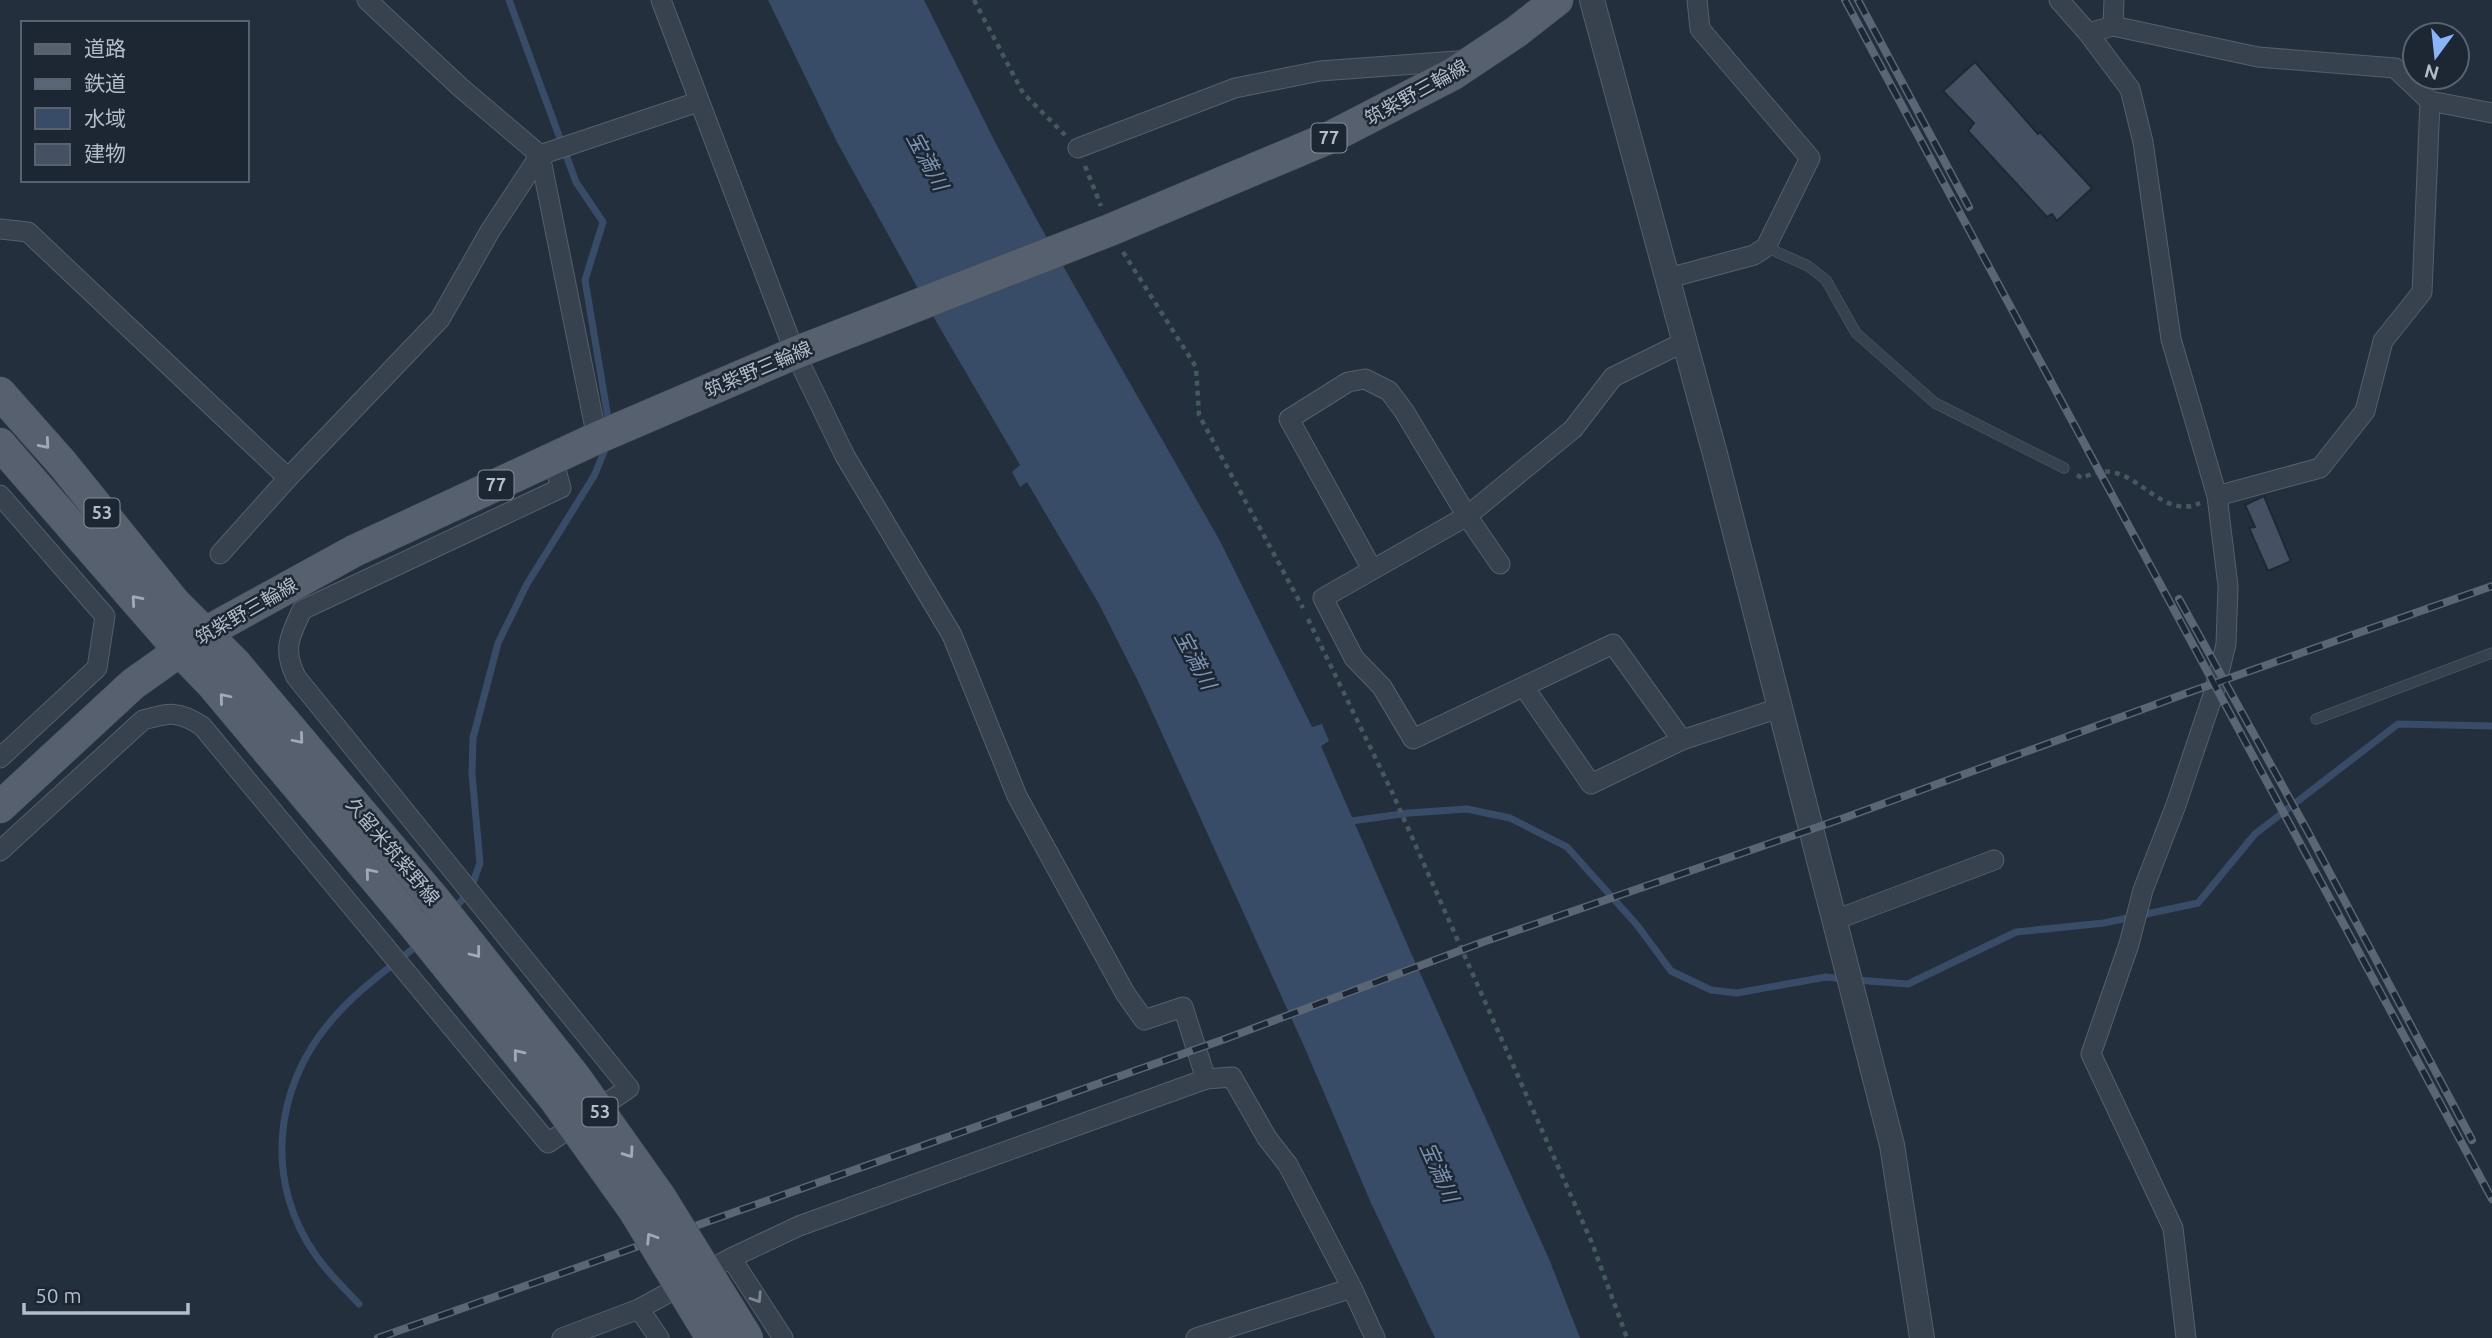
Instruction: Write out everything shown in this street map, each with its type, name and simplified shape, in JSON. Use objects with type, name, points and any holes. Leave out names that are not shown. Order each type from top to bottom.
[{"type":"main road","name":"筑紫野三輪線","points":[[0,807],[133,684],[193,642],[354,551],[597,438],[795,353],[1097,235],[1333,136],[1442,80],[1516,32],[1557,0]]},
{"type":"main road","name":"久留米筑紫野線","points":[[0,393],[62,463],[175,603],[211,683],[414,925],[554,1098],[634,1210],[712,1338]]},
{"type":"main road","name":"久留米筑紫野線","points":[[0,444],[193,642],[235,663],[434,899],[575,1077],[660,1197],[747,1338]]},
{"type":"street","points":[[368,0],[460,87],[540,155],[597,438]]},
{"type":"street","points":[[661,0],[795,353],[845,456],[952,635],[1017,796],[1125,993],[1144,1020],[1183,1007],[1206,1079]]},
{"type":"street","points":[[1592,0],[1684,342],[1892,1145],[1922,1338]]},
{"type":"street","points":[[1676,276],[1754,254],[1766,247],[1810,158],[1700,29],[1697,0]]},
{"type":"street","points":[[2060,0],[2130,89],[2143,142],[2171,339],[2217,496],[2228,586],[2225,644],[2215,689],[2202,732],[2142,893],[2091,1054],[2173,1228],[2186,1338]]},
{"type":"street","points":[[2113,26],[2114,0]]},
{"type":"street","points":[[2088,33],[2113,26],[2258,57],[2395,68],[2430,101],[2492,113]]},
{"type":"street","points":[[1078,148],[1235,88],[1320,71],[1474,60]]},
{"type":"street","points":[[2217,496],[2320,468],[2365,411],[2383,341],[2422,292],[2430,101]]},
{"type":"street","points":[[220,554],[288,478],[440,319],[490,231],[540,155],[698,102]]},
{"type":"street","points":[[0,229],[28,232],[288,478]]},
{"type":"street","points":[[1682,740],[1613,644],[1413,739],[1382,687],[1354,658],[1323,598],[1467,516],[1573,429],[1612,377],[1684,342]]},
{"type":"street","points":[[1372,569],[1289,419],[1348,382],[1365,379],[1389,391],[1404,411],[1467,516],[1500,564]]},
{"type":"street","points":[[0,851],[143,720],[167,713],[186,716],[202,726],[548,1143],[629,1088],[289,665],[287,648],[302,610],[561,488],[553,459]]},
{"type":"street","points":[[0,495],[105,617],[97,668],[0,758]]},
{"type":"street","points":[[1524,687],[1591,784],[1682,740],[1779,708]]},
{"type":"street","points":[[1835,920],[1994,859]]},
{"type":"street","points":[[562,1338],[639,1309],[731,1258],[799,1226],[1206,1079],[1232,1077],[1267,1138],[1288,1165],[1375,1338]]},
{"type":"street","points":[[731,1258],[783,1338]]},
{"type":"street","points":[[1196,1338],[1352,1288]]},
{"type":"street","points":[[639,1309],[659,1338]]},
{"type":"lane","points":[[1766,247],[1808,266],[1826,280],[1856,332],[1935,403],[2064,468]]},
{"type":"lane","points":[[2316,719],[2492,653]]},
{"type":"path","points":[[974,0],[1023,93],[1078,148],[1097,235],[1196,367],[1199,415],[1296,594],[1392,793],[1592,1243],[1627,1338]]},
{"type":"path","points":[[2064,468],[2082,478],[2100,472],[2130,478],[2159,499],[2176,506],[2192,507],[2217,496]]},
{"type":"water","name":"宝満川","points":[[768,0],[924,0],[1038,222],[1220,541],[1312,727],[1322,724],[1329,741],[1321,746],[1549,1259],[1580,1338],[1435,1338],[1371,1203],[1304,1046],[1139,683],[1099,604],[1027,482],[1020,487],[1012,472],[1020,465],[937,323],[837,142]]},
{"type":"building","points":[[1975,62],[2038,134],[2040,132],[2092,188],[2057,221],[2052,214],[2047,217],[1968,131],[1974,123],[1943,91]]},
{"type":"building","points":[[2264,496],[2291,561],[2268,571],[2249,528],[2255,527],[2245,505]]},
{"type":"waterway","points":[[509,0],[576,182],[603,222],[585,280],[609,424]]},
{"type":"waterway","points":[[452,911],[470,891],[480,863],[472,774],[473,738],[498,643],[527,584],[594,476],[607,445]]},
{"type":"waterway","points":[[1856,980],[1908,984],[2016,932],[2104,923],[2198,903],[2255,834],[2398,724],[2492,726]]},
{"type":"waterway","points":[[1344,822],[1409,813],[1467,809],[1510,818],[1567,847],[1637,925],[1671,971],[1711,990],[1737,993],[1826,977],[1844,979]]},
{"type":"waterway","points":[[359,1304],[317,1257],[300,1229],[289,1199],[283,1168],[282,1137],[287,1106],[297,1076],[312,1047],[331,1021],[362,990],[419,944]]},
{"type":"railway","points":[[1845,0],[2492,1199]]},
{"type":"railway","points":[[1858,0],[1969,207]]},
{"type":"railway","points":[[378,1338],[1225,1039],[1483,942],[1844,818],[2492,586]]},
{"type":"railway","points":[[2179,599],[2308,832],[2472,1140]]}]
